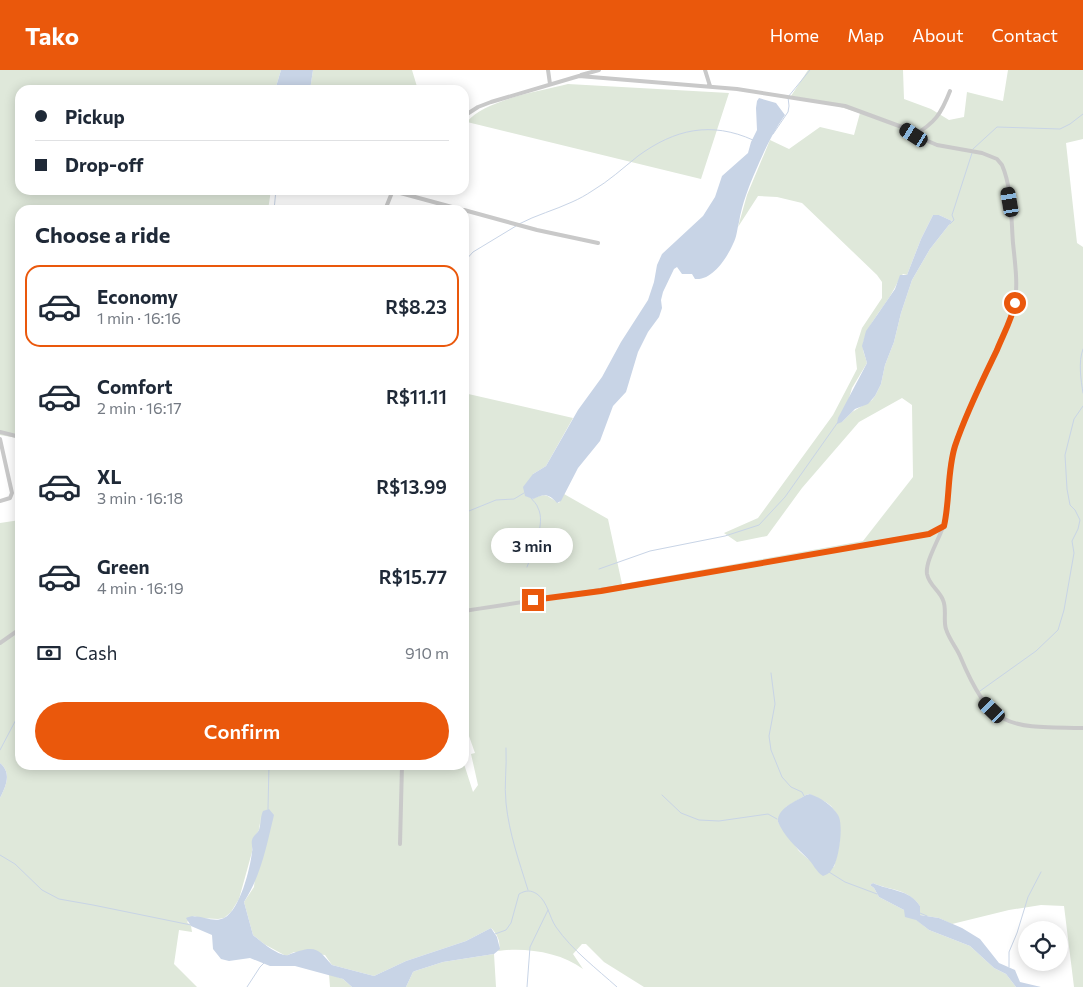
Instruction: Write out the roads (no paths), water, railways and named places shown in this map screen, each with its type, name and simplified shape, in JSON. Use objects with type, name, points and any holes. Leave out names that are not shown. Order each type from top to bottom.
[{"type":"street","points":[[548,70],[550,84]]},
{"type":"street","points":[[469,113],[491,102],[599,70]]},
{"type":"street","points":[[705,70],[710,86]]},
{"type":"street","points":[[579,76],[710,86],[845,106],[902,127],[914,135],[938,145],[982,153],[1002,164],[1012,211],[1016,280],[1014,309],[955,445],[951,461],[948,510],[944,526],[931,555],[927,573],[930,581],[940,592],[944,601],[945,628],[983,701],[1000,717],[1016,724],[1083,728]]},
{"type":"street","points":[[914,135],[934,121],[942,110],[950,92]]},
{"type":"street","points":[[410,195],[446,205]]},
{"type":"street","points":[[469,212],[537,230],[598,243]]},
{"type":"street","points":[[0,432],[15,436]]},
{"type":"street","points":[[0,439],[12,493],[10,498],[0,501]]},
{"type":"street","points":[[469,610],[518,601],[601,591],[800,557],[929,534],[944,526]]},
{"type":"street","points":[[0,643],[15,632]]},
{"type":"street","points":[[400,844],[402,770]]},
{"type":"water","points":[[281,70],[313,70],[311,85],[276,85]]},
{"type":"water","points":[[759,98],[776,103],[785,115],[769,142],[753,176],[740,215],[735,239],[727,256],[718,268],[701,279],[695,279],[692,274],[682,274],[677,267],[674,269],[663,292],[662,308],[659,317],[648,332],[638,352],[626,392],[613,406],[600,441],[578,468],[561,501],[557,503],[546,495],[533,499],[525,496],[523,487],[533,474],[546,466],[578,410],[602,377],[621,342],[648,300],[657,265],[662,254],[703,216],[715,197],[722,176],[748,153],[757,130],[756,108]]},
{"type":"water","points":[[933,215],[939,215],[952,221],[930,249],[912,280],[894,342],[885,365],[881,384],[875,396],[868,404],[855,409],[842,422],[837,424],[838,418],[867,363],[862,346],[866,331],[895,289],[900,275],[907,275]]},
{"type":"water","points":[[0,763],[6,771],[7,780],[0,798]]},
{"type":"water","points":[[810,794],[822,800],[836,811],[841,826],[835,865],[828,874],[823,876],[791,841],[778,822],[778,817],[784,809]]},
{"type":"water","points":[[269,809],[274,815],[266,848],[255,882],[244,902],[253,935],[275,951],[288,955],[305,949],[315,950],[322,954],[332,965],[374,976],[406,961],[466,941],[491,928],[497,937],[500,949],[494,954],[443,962],[415,971],[406,987],[352,987],[343,979],[295,966],[270,966],[250,958],[229,961],[221,959],[213,949],[212,935],[191,926],[186,918],[195,916],[215,920],[230,914],[243,888],[249,868],[253,839],[259,830],[261,816],[263,811]]},
{"type":"water","points":[[873,883],[905,893],[916,900],[920,906],[920,915],[939,918],[962,928],[980,939],[999,963],[1015,970],[1020,982],[1041,987],[1016,987],[1006,974],[994,968],[970,946],[929,930],[916,920],[905,917],[904,910],[879,897],[870,885]]},
{"type":"waterway","points":[[773,134],[788,112],[788,97],[810,70]]},
{"type":"waterway","points":[[973,149],[997,127],[1060,129],[1083,114]]},
{"type":"waterway","points":[[519,224],[582,197],[604,183],[638,156],[666,139],[680,134],[708,130],[738,134],[753,140]]},
{"type":"waterway","points":[[950,224],[954,220],[952,215],[972,153]]},
{"type":"waterway","points":[[274,205],[276,195]]},
{"type":"waterway","points":[[469,256],[473,252],[516,226]]},
{"type":"waterway","points":[[1083,349],[1080,365],[1083,393]]},
{"type":"waterway","points":[[980,691],[1036,651],[1058,630],[1064,610],[1074,553],[1072,541],[1080,520],[1070,505],[1065,455],[1074,419],[1083,406]]},
{"type":"waterway","points":[[599,569],[650,551],[725,536],[759,525],[785,497],[838,422]]},
{"type":"waterway","points":[[469,511],[496,500],[514,499],[524,493]]},
{"type":"waterway","points":[[527,567],[540,529],[540,514],[531,498]]},
{"type":"waterway","points":[[771,673],[775,704],[769,736],[771,750],[782,777],[791,787],[802,792],[804,796]]},
{"type":"waterway","points":[[0,750],[15,722]]},
{"type":"waterway","points":[[506,748],[505,789],[507,814],[528,890]]},
{"type":"waterway","points":[[268,809],[269,770]]},
{"type":"waterway","points":[[662,795],[681,813],[699,820],[719,821],[768,814],[777,819]]},
{"type":"waterway","points":[[0,855],[15,864],[42,890],[59,899],[191,925]]},
{"type":"waterway","points":[[829,872],[845,882],[877,894]]},
{"type":"waterway","points":[[1009,967],[1009,952],[1028,897],[1041,872]]},
{"type":"waterway","points":[[495,934],[506,930],[511,923],[519,894],[526,891],[533,892],[544,901],[556,927],[569,944],[617,987]]},
{"type":"waterway","points":[[527,987],[530,947],[548,910]]},
{"type":"waterway","points":[[920,913],[927,916]]},
{"type":"waterway","points":[[247,987],[264,963]]}]
